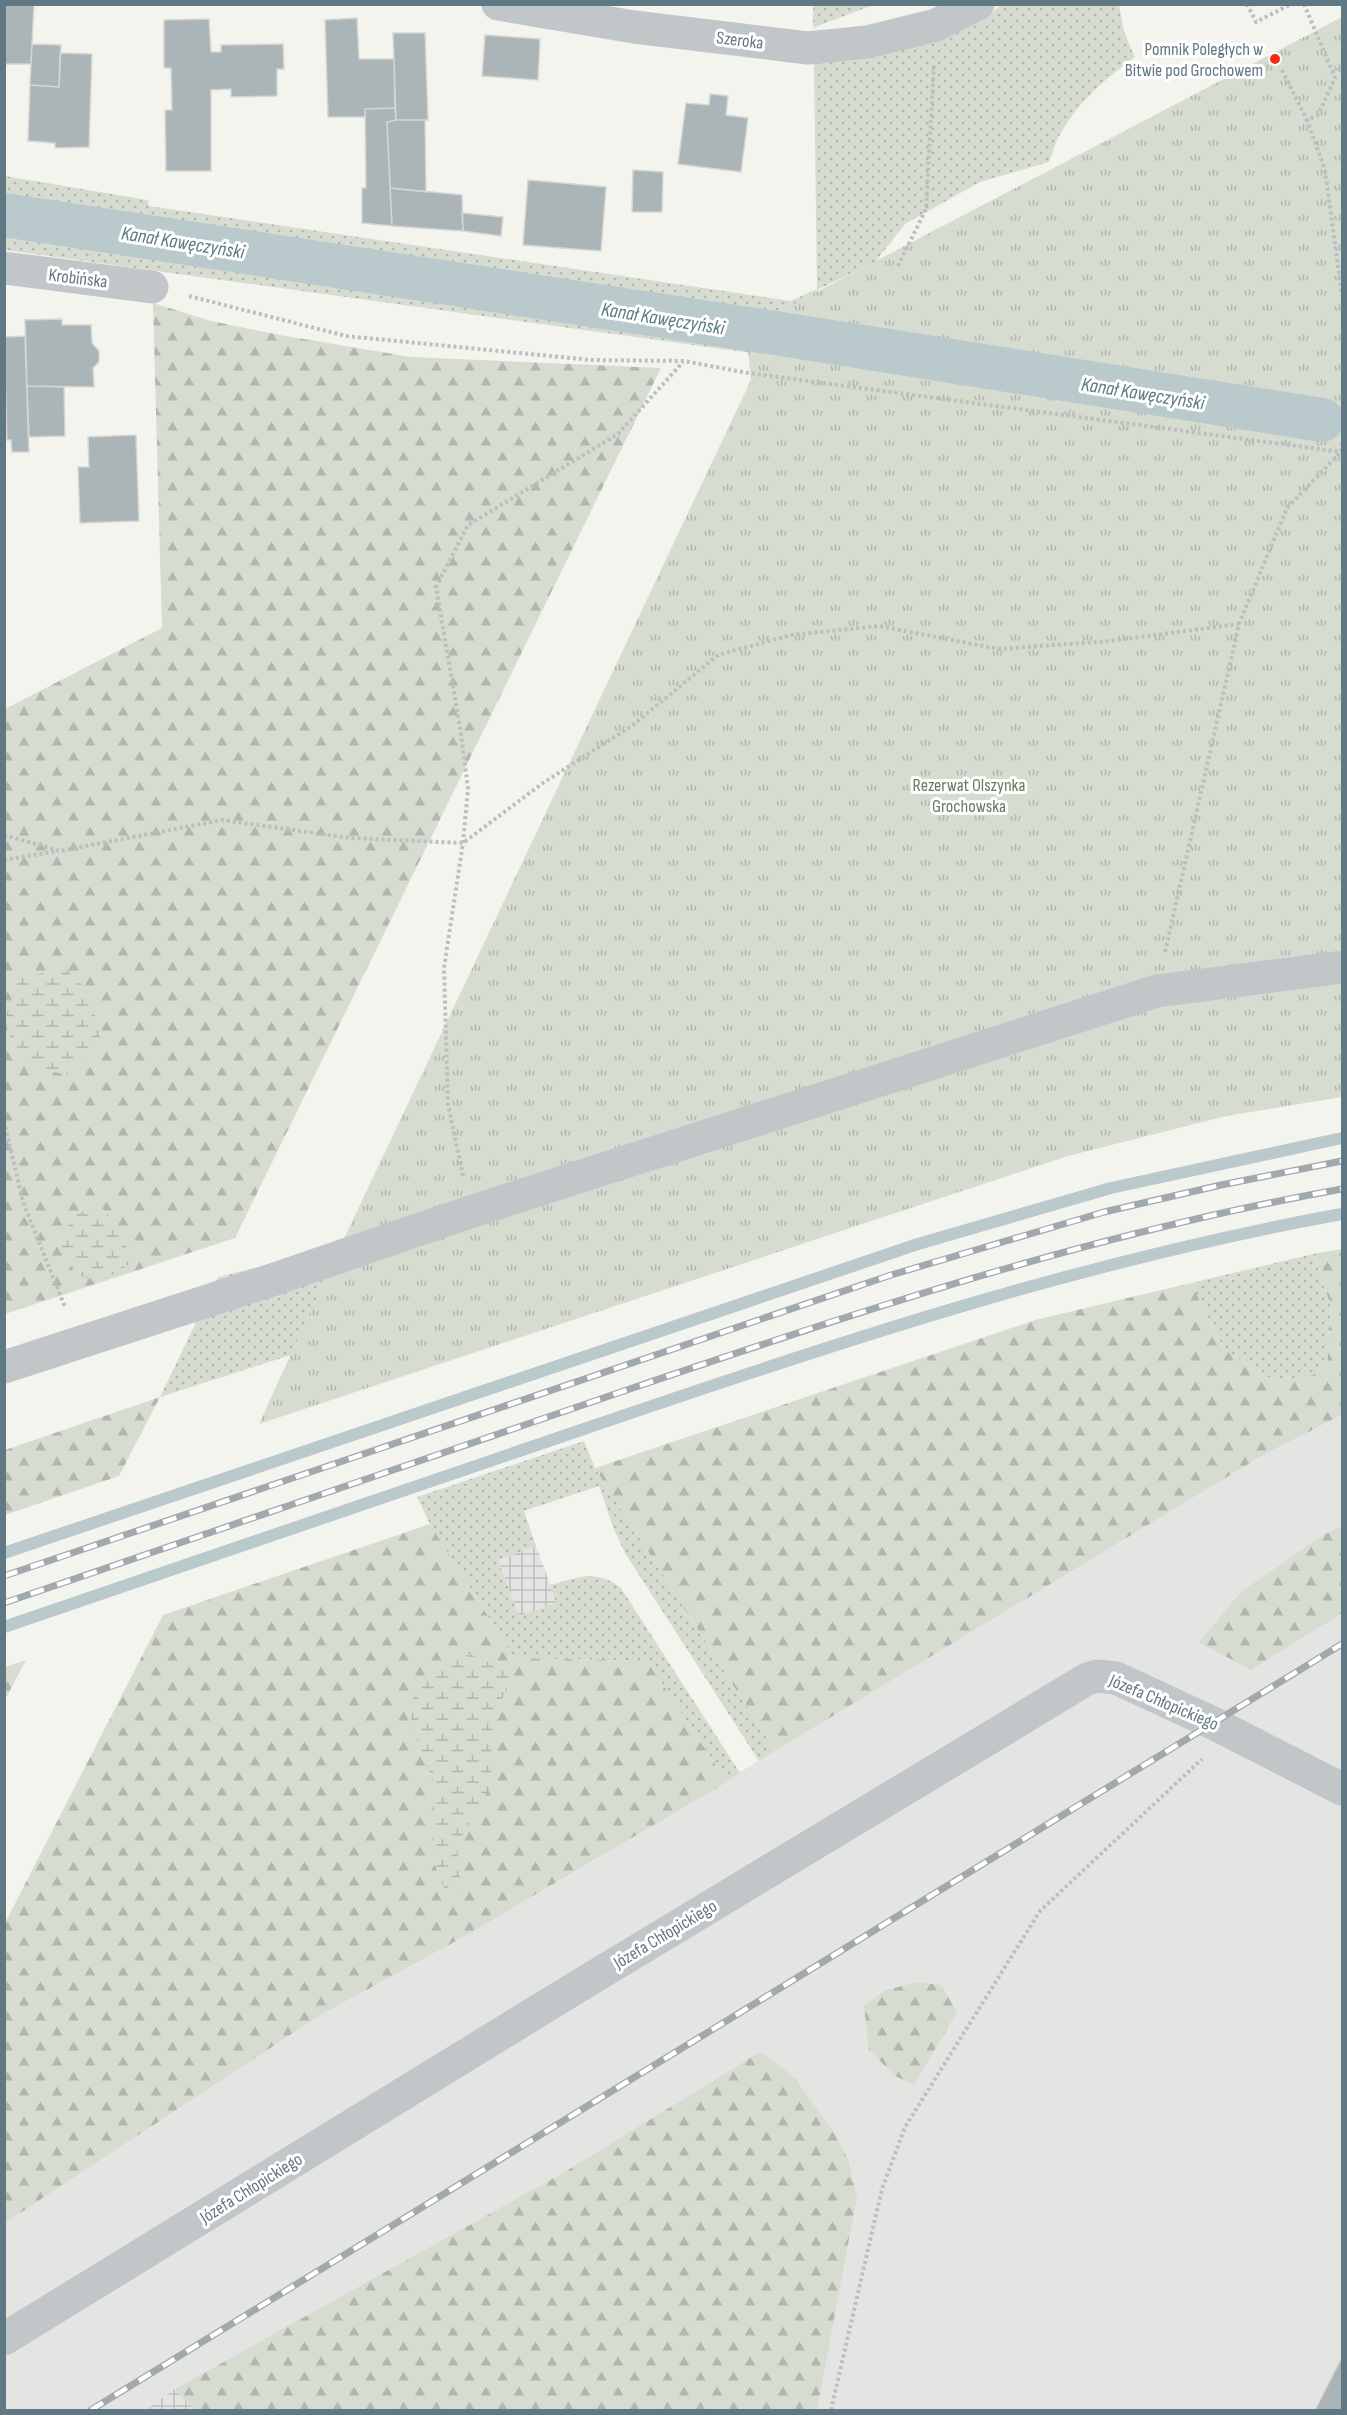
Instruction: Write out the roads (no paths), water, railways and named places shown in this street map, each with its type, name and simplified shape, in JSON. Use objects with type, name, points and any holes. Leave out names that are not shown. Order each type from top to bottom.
[{"type":"street","name":"Szeroka","points":[[498,4],[634,16],[808,48],[867,42],[936,25],[978,4]]},
{"type":"street","name":"Krobińska","points":[[4,268],[152,286]]},
{"type":"street","points":[[4,1367],[272,1280],[470,1212],[1157,991],[1342,967]]},
{"type":"street","name":"Józefa Chłopickiego","points":[[4,2339],[587,1981],[1087,1679],[1097,1676],[1116,1678],[1232,1732],[1342,1789]]},
{"type":"waterway","name":"Kanał Kawęczyński","points":[[4,215],[794,336],[1322,420]]},
{"type":"waterway","points":[[4,1553],[918,1244],[1111,1188],[1342,1138]]},
{"type":"waterway","points":[[4,1627],[672,1399],[861,1337],[956,1308],[1148,1256],[1245,1233],[1342,1214]]},
{"type":"railway","points":[[4,1576],[891,1275],[1104,1212],[1221,1185],[1342,1161]]},
{"type":"railway","points":[[4,1603],[886,1304],[1158,1228],[1342,1189]]},
{"type":"railway","points":[[91,2410],[1342,1644]]},
{"type":"place","name":"Pomnik Poległych w Bitwie pod Grochowem","points":[[1275,59]]},
{"type":"park label","name":"Rezerwat Olszynka Grochowska","points":[[969,795]]}]
